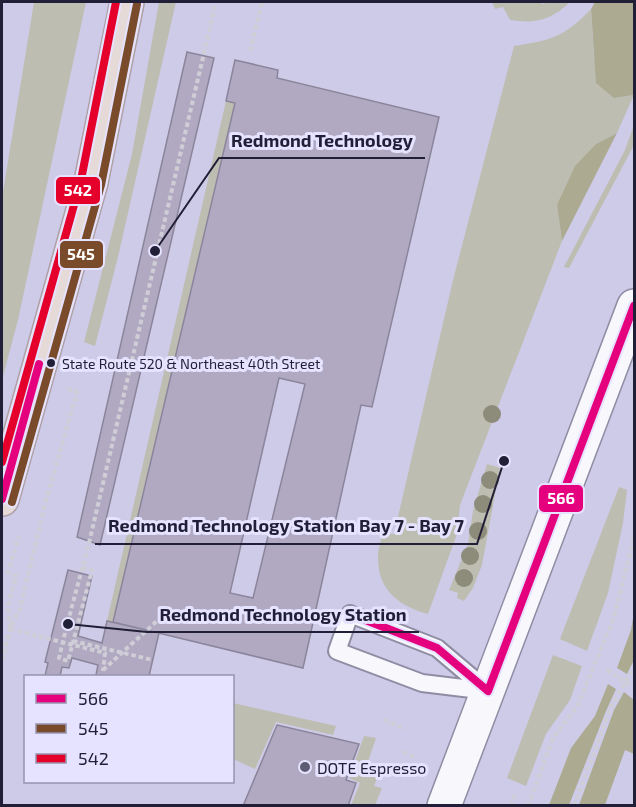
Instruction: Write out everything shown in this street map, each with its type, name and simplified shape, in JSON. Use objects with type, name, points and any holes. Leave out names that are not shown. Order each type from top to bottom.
[{"type":"highway","points":[[2,500],[91,182],[127,2]]},
{"type":"main road","points":[[444,806],[634,306]]},
{"type":"lane","points":[[350,614],[437,648],[488,691],[422,683],[337,651],[350,614]]},
{"type":"path","points":[[82,568],[92,570],[68,661],[59,658],[216,2]]},
{"type":"path","points":[[250,51],[262,2]]},
{"type":"path","points":[[2,661],[10,629],[20,609],[44,508],[77,392],[65,388]]},
{"type":"path","points":[[10,629],[8,606],[16,576],[8,573],[19,537]]},
{"type":"path","points":[[528,806],[553,738],[578,705],[614,617],[634,537]]},
{"type":"path","points":[[10,629],[105,653],[103,670],[158,620]]},
{"type":"path","points":[[74,641],[153,660]]},
{"type":"path","points":[[574,806],[611,707],[634,668]]},
{"type":"path","points":[[607,670],[634,688]]},
{"type":"path","points":[[384,720],[405,729]]},
{"type":"path","points":[[403,753],[414,757]]},
{"type":"path","points":[[511,806],[516,792]]},
{"type":"shaded area","points":[[34,2],[86,2],[18,320],[2,380],[2,198]]},
{"type":"shaded area","points":[[159,2],[176,2],[118,257],[95,346],[84,342],[132,154]]},
{"type":"shaded area","points":[[492,2],[539,2],[543,4],[570,2],[550,17],[528,21],[510,20],[503,7],[495,9]]},
{"type":"shaded area","points":[[591,9],[594,56],[614,98],[634,95],[617,133],[596,144],[557,205],[562,241],[460,505],[457,534],[428,614],[417,611],[399,601],[386,587],[381,578],[378,550],[383,533],[394,534],[453,280],[514,46],[557,36],[573,26]]},
{"type":"shaded area","points":[[226,101],[235,103],[113,622],[107,621]]},
{"type":"shaded area","points":[[634,125],[634,145],[569,268],[564,267],[625,150]]},
{"type":"shaded area","points":[[487,464],[500,468],[482,565],[473,588],[464,601],[457,598],[458,593],[449,590],[468,544],[473,511]]},
{"type":"shaded area","points":[[619,487],[627,490],[623,523],[608,593],[587,651],[560,639]]},
{"type":"shaded area","points":[[553,655],[582,666],[570,700],[546,734],[526,786],[507,778]]},
{"type":"shaded area","points":[[234,703],[336,726],[333,735],[276,722],[255,769],[234,759]]},
{"type":"shaded area","points":[[364,736],[376,738],[368,762],[382,766],[374,786],[382,788],[375,805],[351,805],[360,783],[349,778]]},
{"type":"green space","points":[[595,2],[634,2],[634,95],[614,98],[596,83],[591,9]]},
{"type":"green space","points":[[617,133],[562,241],[557,205],[575,166],[596,144]]},
{"type":"green space","points":[[634,612],[634,660],[627,674],[617,668],[631,630]]},
{"type":"green space","points":[[608,684],[616,689],[569,805],[549,805],[571,748],[595,716]]},
{"type":"green space","points":[[624,692],[634,700],[634,754],[625,750],[605,805],[579,805],[614,710]]},
{"type":"building","points":[[187,52],[214,58],[100,545],[77,537]]},
{"type":"building","points":[[235,60],[278,70],[277,78],[439,117],[372,407],[361,405],[303,668],[113,622],[235,103],[226,101]],"holes":[[[279,378],[305,384],[253,598],[230,593]]]},
{"type":"building","points":[[68,570],[92,576],[78,636],[102,643],[107,621],[159,633],[149,675],[96,675],[98,665],[72,658],[69,668],[62,667],[60,675],[45,675],[48,663],[45,662]]},
{"type":"building","name":"DOTE Espresso","points":[[277,725],[359,744],[346,780],[356,783],[348,806],[243,806]]},
{"type":"transit line","name":"542","points":[[2,462],[81,180],[116,2]]},
{"type":"transit line","name":"545","points":[[12,502],[101,185],[137,4]]},
{"type":"transit line","name":"566","points":[[488,691],[634,306]]},
{"type":"transit line","name":"566","points":[[2,499],[39,364]]},
{"type":"transit line","name":"566","points":[[350,614],[437,648],[488,691]]},
{"type":"place","name":"Redmond Technology","points":[[155,251]]},
{"type":"place","name":"State Route 520 & Northeast 40th Street","points":[[51,363]]},
{"type":"place","name":"Redmond Technology Station Bay 7 - Bay 7","points":[[504,461]]},
{"type":"place","name":"Redmond Technology Station","points":[[68,624]]},
{"type":"place","name":"DOTE Espresso","points":[[305,767]]}]
